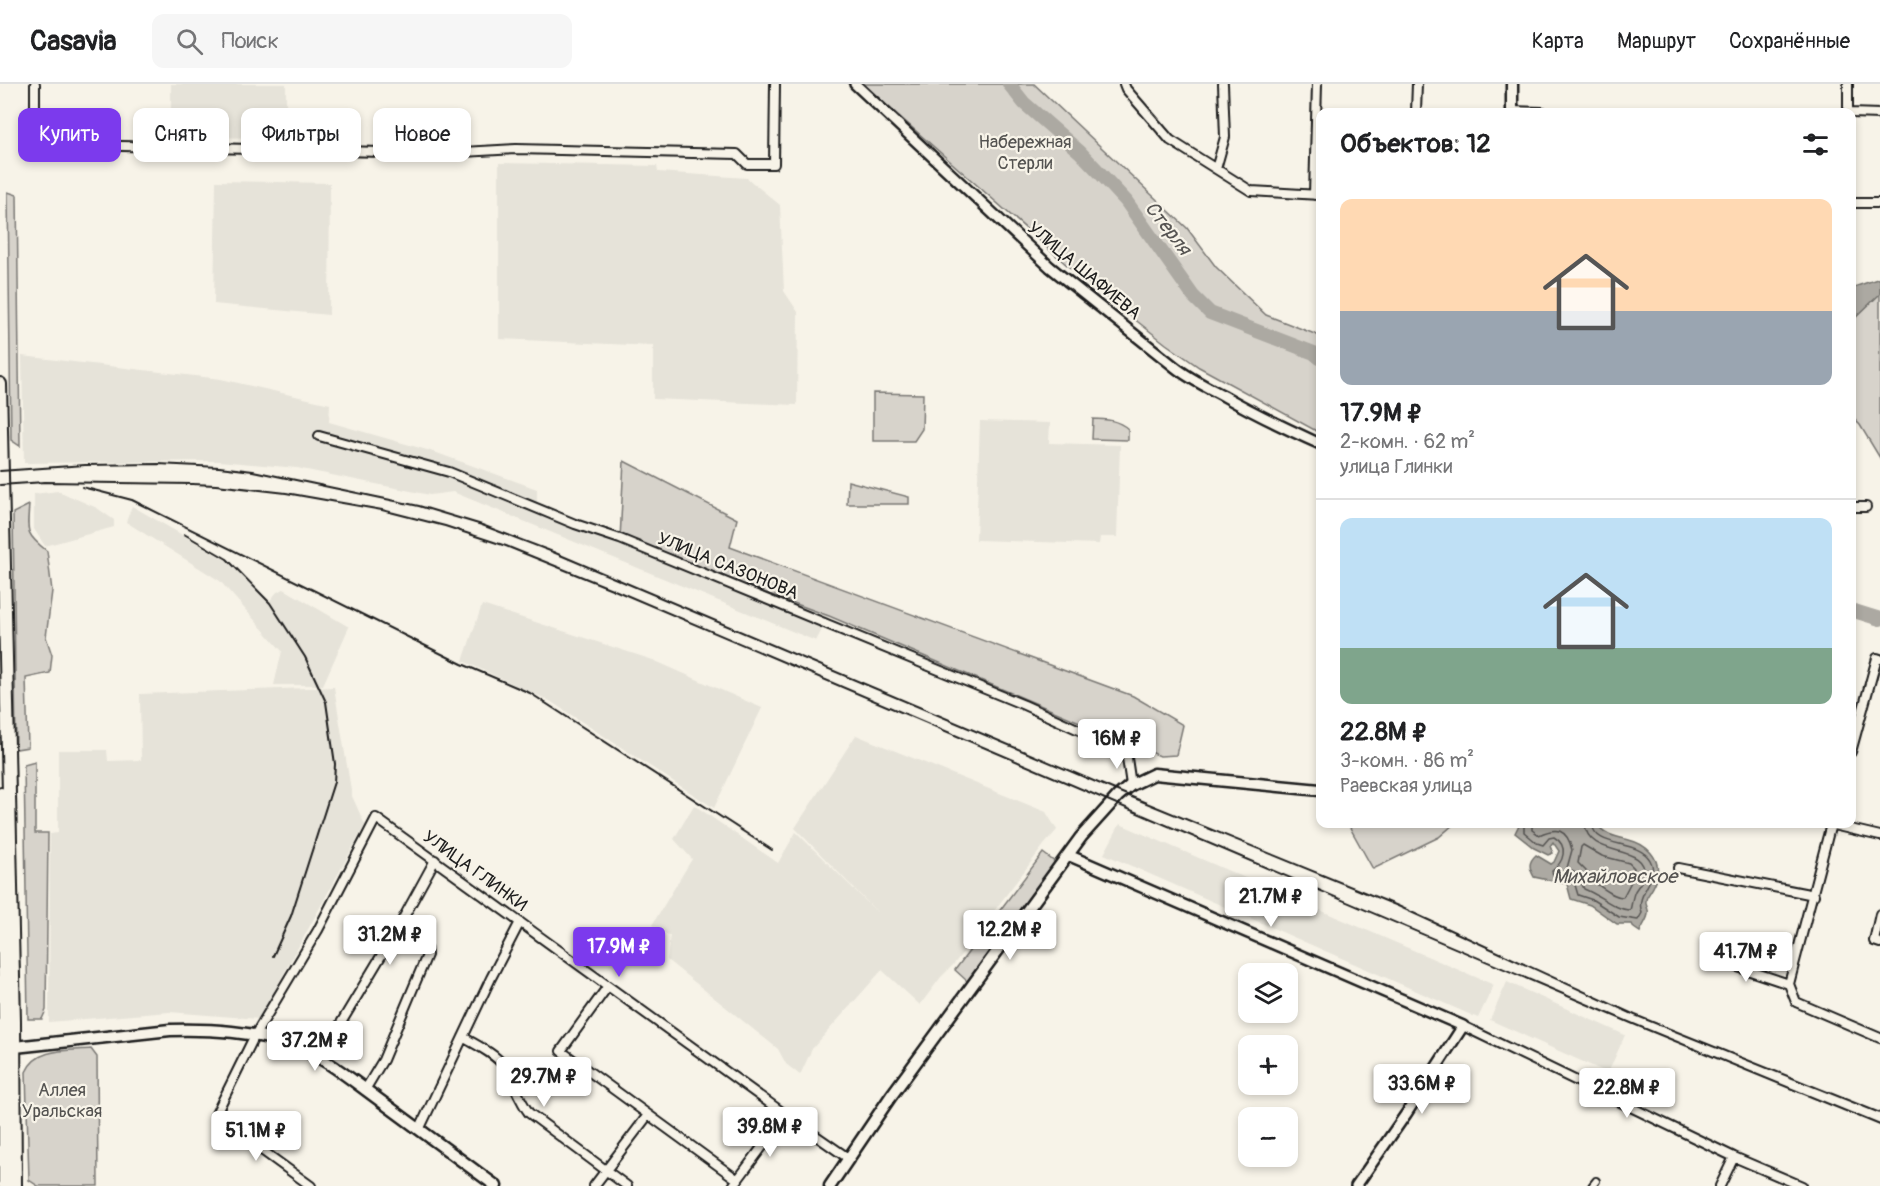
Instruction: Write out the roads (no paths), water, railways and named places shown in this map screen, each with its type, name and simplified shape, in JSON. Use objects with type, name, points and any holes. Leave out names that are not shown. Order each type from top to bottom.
[{"type":"main road","points":[[1512,84],[1512,108]]},
{"type":"main road","points":[[0,384],[6,1186]]},
{"type":"main road","points":[[0,762],[5,1023],[15,1186]]},
{"type":"main road","points":[[830,1186],[891,1096],[1081,837],[1131,785],[1154,774],[1316,790]]},
{"type":"main road","points":[[6,1048],[170,1030],[229,1031],[255,1035],[294,1046],[320,1058],[496,1186]]},
{"type":"street","points":[[35,84],[35,144],[383,152],[463,153],[516,149],[737,154],[747,164],[774,164],[775,84]]},
{"type":"street","name":"УЛИЦА ШАФИЕВА","points":[[855,84],[1050,267],[1180,371],[1284,428],[1316,442]]},
{"type":"street","points":[[1124,84],[1126,90],[1170,140],[1251,191],[1316,195]]},
{"type":"street","points":[[1216,169],[1226,137],[1223,84]]},
{"type":"street","points":[[1317,84],[1317,108]]},
{"type":"street","points":[[1416,108],[1417,84]]},
{"type":"street","points":[[1848,84],[1850,108]]},
{"type":"street","points":[[1856,113],[1880,114]]},
{"type":"street","points":[[1856,203],[1880,203]]},
{"type":"street","name":"УЛИЦА САЗОНОВА","points":[[319,436],[449,472],[575,524],[620,539],[1024,705],[1117,747],[1123,752],[1129,765],[1131,785]]},
{"type":"street","points":[[1856,507],[1866,507]]},
{"type":"street","points":[[1856,735],[1878,658]]},
{"type":"street","name":"УЛИЦА ГЛИНКИ","points":[[255,1035],[318,930],[376,818],[848,1158]]},
{"type":"street","points":[[1829,828],[1790,984],[1796,1002],[1880,1038]]},
{"type":"street","points":[[1847,828],[1880,836]]},
{"type":"street","points":[[1068,855],[1462,1026],[1734,1157],[1802,1186]]},
{"type":"street","points":[[320,1058],[399,926],[435,860]]},
{"type":"street","points":[[1678,868],[1814,895]]},
{"type":"street","points":[[1880,914],[1874,941],[1880,943]]},
{"type":"street","points":[[419,1130],[520,922]]},
{"type":"street","points":[[365,1090],[382,1060],[427,955],[426,945],[399,926]]},
{"type":"street","points":[[1711,958],[1790,984]]},
{"type":"street","points":[[608,986],[561,1051],[736,1183],[786,1115]]},
{"type":"street","points":[[1356,1186],[1406,1114],[1462,1026]]},
{"type":"street","points":[[255,1035],[215,1116],[311,1186]]},
{"type":"street","points":[[463,1037],[496,1057],[529,1113],[627,1186]]},
{"type":"street","points":[[594,1186],[648,1115]]},
{"type":"street","points":[[1720,1186],[1734,1157]]},
{"type":"water","points":[[1880,278],[1880,294],[1856,317],[1856,286]]},
{"type":"water","name":"Михайловское","points":[[1518,828],[1600,828],[1615,837],[1635,842],[1646,848],[1657,863],[1658,869],[1656,882],[1646,901],[1648,916],[1640,932],[1632,924],[1617,924],[1590,905],[1571,899],[1567,884],[1534,877],[1530,865],[1533,858],[1536,855],[1551,864],[1559,851],[1553,842],[1550,846],[1553,853],[1548,855],[1534,848],[1515,833]]},
{"type":"waterway","name":"Стерля","points":[[1009,84],[1024,103],[1080,152],[1126,201],[1193,296],[1210,313],[1316,355]]},
{"type":"waterway","name":"Стерля","points":[[1856,612],[1880,619]]},
{"type":"railway","points":[[0,471],[85,465],[158,464],[219,467],[253,471],[419,506],[482,525],[553,552],[1122,793],[1398,906],[1635,1015],[1880,1113]]},
{"type":"railway","points":[[0,485],[45,482],[192,484],[286,493],[382,510],[445,526],[506,546],[1631,1023],[1880,1125]]},
{"type":"railway","points":[[82,487],[132,500],[462,664],[530,693],[772,850]]},
{"type":"railway","points":[[184,534],[227,559],[270,603],[305,657],[326,702],[335,764],[334,782],[291,916],[273,956]]},
{"type":"park label","name":"Набережная Стерли","points":[[1025,152]]},
{"type":"park label","name":"Аллея Уральская","points":[[62,1100]]}]
